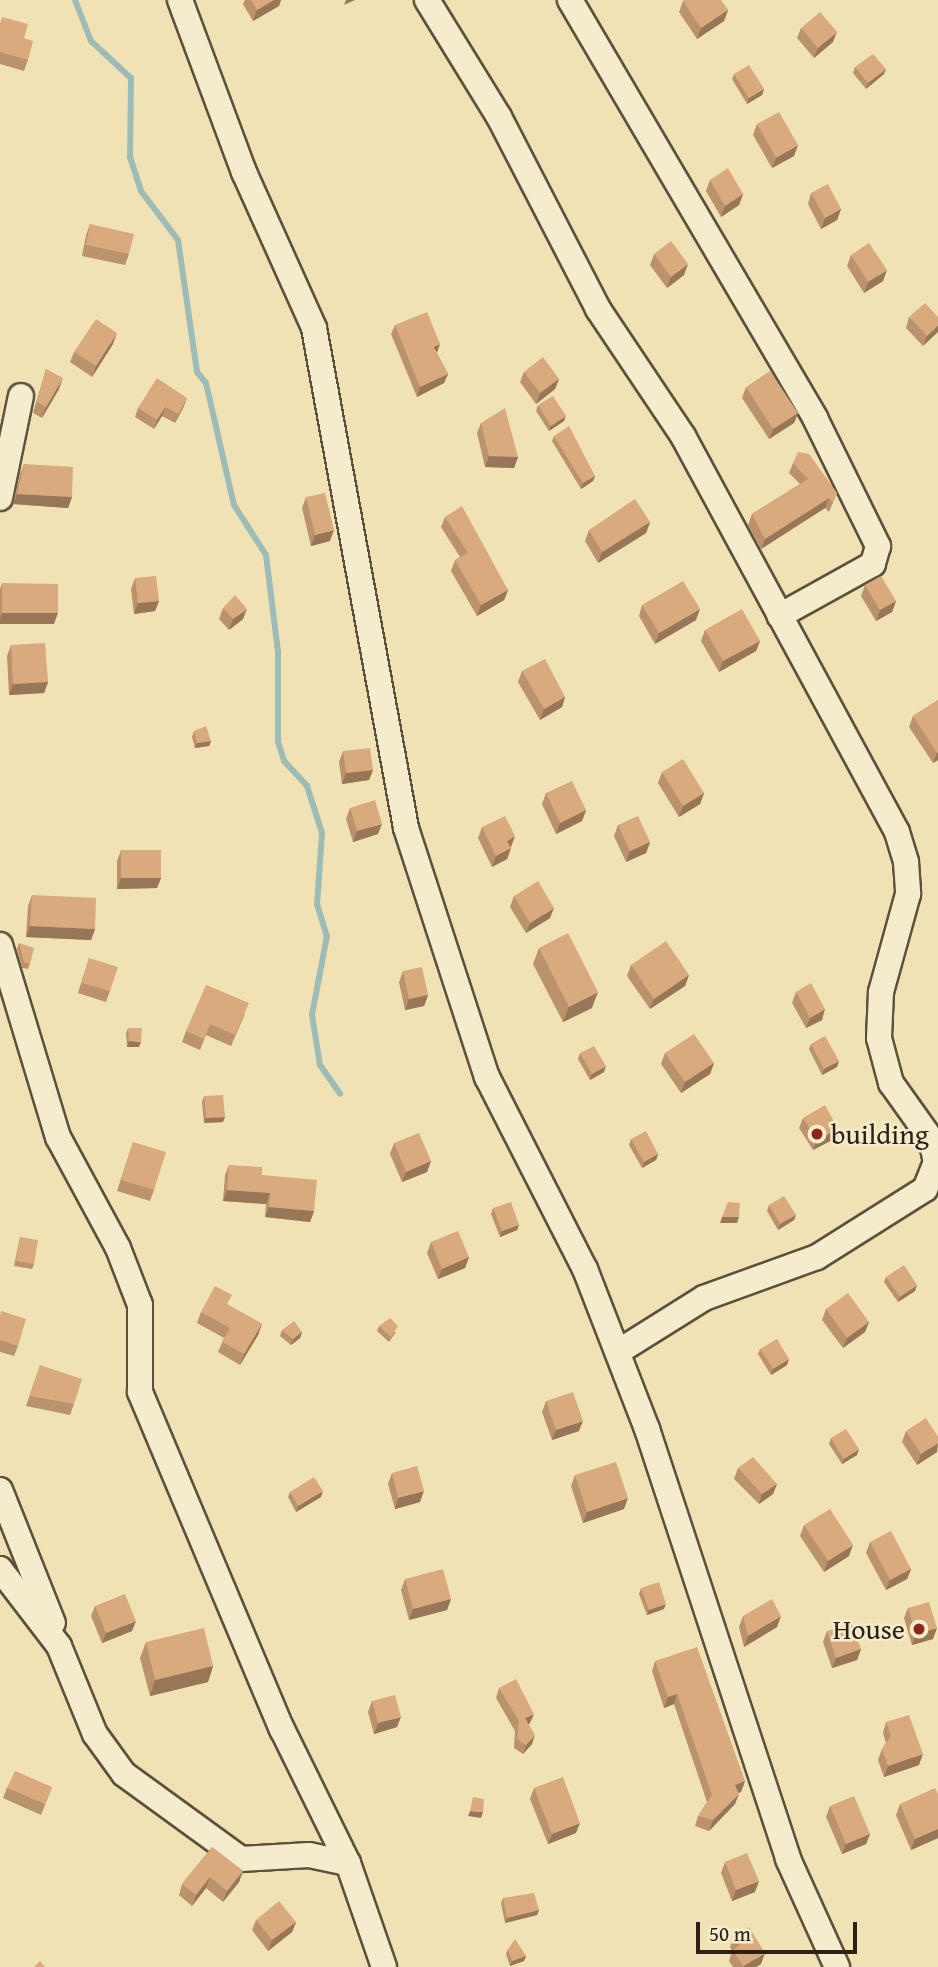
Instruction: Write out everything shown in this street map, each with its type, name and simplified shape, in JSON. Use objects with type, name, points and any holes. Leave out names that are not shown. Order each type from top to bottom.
[{"type":"street","points":[[180,0],[244,172],[314,328],[406,828],[487,1077],[585,1269],[618,1352],[788,1859],[837,1967]]},
{"type":"street","points":[[427,0],[499,117],[598,309],[683,436],[897,832],[906,862],[908,894],[881,992],[879,1038],[891,1083],[931,1139],[936,1162],[925,1189],[903,1206],[817,1256],[704,1298],[618,1352]]},
{"type":"street","points":[[570,0],[815,418],[878,546],[873,564],[779,616]]},
{"type":"street","points":[[0,498],[21,396]]},
{"type":"street","points":[[0,945],[58,1137],[118,1248],[140,1305],[140,1392],[282,1728],[348,1863],[384,1967]]},
{"type":"street","points":[[0,1490],[59,1646],[110,1758],[220,1850],[259,1862],[309,1855],[348,1863]]},
{"type":"street","points":[[0,1569],[59,1646]]},
{"type":"building","points":[[251,0],[274,0],[257,10]]},
{"type":"building","points":[[684,0],[721,0],[728,10],[701,28]]},
{"type":"building","points":[[820,12],[837,32],[818,48],[801,28]]},
{"type":"building","points":[[2,17],[28,24],[24,38],[33,41],[28,60],[0,52]]},
{"type":"building","points":[[873,54],[886,69],[868,83],[855,67]]},
{"type":"building","points":[[749,65],[764,89],[749,98],[734,74]]},
{"type":"building","points":[[779,112],[798,145],[776,158],[757,124]]},
{"type":"building","points":[[728,168],[743,194],[725,206],[710,180]]},
{"type":"building","points":[[828,184],[841,209],[825,218],[811,193]]},
{"type":"building","points":[[90,224],[134,234],[129,254],[86,245]]},
{"type":"building","points":[[671,241],[688,264],[671,277],[654,254]]},
{"type":"building","points":[[869,243],[887,270],[868,282],[851,255]]},
{"type":"building","points":[[925,303],[938,317],[938,325],[927,336],[909,317]]},
{"type":"building","points":[[427,312],[440,344],[433,347],[448,374],[420,387],[395,325]]},
{"type":"building","points":[[96,319],[117,333],[96,366],[74,352]]},
{"type":"building","points":[[543,357],[559,379],[540,393],[524,372]]},
{"type":"building","points":[[46,369],[63,378],[46,407],[37,402]]},
{"type":"building","points":[[770,371],[798,413],[773,429],[746,387]]},
{"type":"building","points":[[157,378],[187,398],[179,414],[165,407],[157,420],[138,408]]},
{"type":"building","points":[[553,396],[566,416],[551,426],[538,405]]},
{"type":"building","points":[[505,408],[518,457],[489,456],[481,423]]},
{"type":"building","points":[[569,426],[595,476],[583,483],[554,436]]},
{"type":"building","points":[[798,452],[809,454],[837,493],[833,502],[829,498],[765,539],[752,514],[808,479],[793,463]]},
{"type":"building","points":[[24,464],[73,467],[72,497],[17,494]]},
{"type":"building","points":[[325,493],[334,530],[315,535],[306,497]]},
{"type":"building","points":[[635,499],[650,522],[602,552],[589,530]]},
{"type":"building","points":[[462,506],[508,590],[481,605],[455,560],[468,553],[445,517]]},
{"type":"building","points":[[156,576],[159,601],[138,603],[135,578]]},
{"type":"building","points":[[881,576],[896,601],[880,610],[865,585]]},
{"type":"building","points":[[683,581],[700,609],[659,633],[642,605]]},
{"type":"building","points":[[2,583],[58,584],[58,613],[2,613]]},
{"type":"building","points":[[235,595],[247,609],[233,619],[223,608]]},
{"type":"building","points":[[742,609],[760,641],[723,661],[705,630]]},
{"type":"building","points":[[45,643],[48,682],[13,684],[11,645]]},
{"type":"building","points":[[545,659],[565,697],[544,709],[522,671]]},
{"type":"building","points":[[938,700],[938,752],[937,753],[913,716]]},
{"type":"building","points":[[206,726],[211,741],[197,743],[194,731]]},
{"type":"building","points":[[370,748],[373,770],[346,773],[343,751]]},
{"type":"building","points":[[683,759],[704,793],[683,806],[662,772]]},
{"type":"building","points":[[572,781],[586,810],[560,823],[546,793]]},
{"type":"building","points":[[375,800],[382,824],[357,831],[350,808]]},
{"type":"building","points":[[505,816],[515,836],[507,841],[511,848],[496,856],[482,827]]},
{"type":"building","points":[[638,816],[650,842],[630,851],[618,825]]},
{"type":"building","points":[[121,850],[161,850],[161,878],[121,878]]},
{"type":"building","points":[[538,881],[554,908],[530,923],[514,896]]},
{"type":"building","points":[[32,895],[96,898],[95,929],[30,926]]},
{"type":"building","points":[[568,933],[598,992],[569,1007],[539,948]]},
{"type":"building","points":[[666,941],[689,975],[654,999],[631,965]]},
{"type":"building","points":[[19,943],[34,948],[30,964],[24,962]]},
{"type":"building","points":[[89,958],[118,967],[110,991],[82,983]]},
{"type":"building","points":[[422,967],[428,995],[409,999],[403,971]]},
{"type":"building","points":[[811,983],[825,1009],[810,1018],[796,992]]},
{"type":"building","points":[[206,985],[249,1003],[235,1035],[210,1024],[204,1039],[186,1031]]},
{"type":"building","points":[[128,1028],[142,1028],[141,1042],[129,1041]]},
{"type":"building","points":[[694,1034],[714,1063],[685,1082],[665,1053]]},
{"type":"building","points":[[825,1036],[839,1061],[824,1069],[811,1044]]},
{"type":"building","points":[[594,1046],[606,1066],[592,1074],[580,1053]]},
{"type":"building","points":[[223,1095],[225,1117],[206,1118],[204,1096]]},
{"type":"building","points":[[825,1105],[838,1129],[817,1140],[803,1118]]},
{"type":"building","points":[[646,1131],[658,1154],[644,1162],[631,1139]]},
{"type":"building","points":[[419,1133],[431,1161],[406,1172],[394,1143]]},
{"type":"building","points":[[133,1142],[166,1152],[154,1190],[121,1180]]},
{"type":"building","points":[[229,1165],[262,1167],[262,1175],[317,1180],[314,1211],[269,1207],[270,1193],[227,1190]]},
{"type":"building","points":[[784,1196],[796,1215],[780,1224],[769,1205]]},
{"type":"building","points":[[511,1202],[519,1225],[502,1231],[493,1208]]},
{"type":"building","points":[[728,1202],[740,1203],[739,1217],[722,1217]]},
{"type":"building","points":[[458,1231],[469,1257],[442,1269],[431,1242]]},
{"type":"building","points":[[20,1237],[38,1240],[34,1264],[16,1261]]},
{"type":"building","points":[[904,1265],[917,1285],[900,1297],[886,1277]]},
{"type":"building","points":[[215,1286],[232,1295],[227,1304],[262,1324],[244,1354],[222,1342],[230,1328],[201,1312]]},
{"type":"building","points":[[848,1293],[869,1322],[847,1338],[826,1309]]},
{"type":"building","points":[[1,1311],[26,1319],[18,1346],[0,1340]]},
{"type":"building","points":[[390,1318],[398,1326],[391,1337],[379,1326]]},
{"type":"building","points":[[294,1321],[302,1332],[293,1339],[282,1330]]},
{"type":"building","points":[[777,1339],[789,1359],[773,1369],[760,1349]]},
{"type":"building","points":[[40,1365],[82,1379],[74,1404],[30,1396]]},
{"type":"building","points":[[573,1392],[583,1421],[556,1430],[546,1401]]},
{"type":"building","points":[[926,1418],[938,1437],[938,1443],[921,1454],[906,1431]]},
{"type":"building","points":[[846,1429],[859,1449],[844,1459],[831,1438]]},
{"type":"building","points":[[753,1457],[777,1484],[762,1494],[738,1468]]},
{"type":"building","points":[[616,1462],[628,1498],[587,1512],[575,1475]]},
{"type":"building","points":[[417,1466],[424,1491],[398,1498],[392,1473]]},
{"type":"building","points":[[314,1477],[323,1491],[298,1506],[290,1492]]},
{"type":"building","points":[[830,1509],[853,1545],[828,1561],[804,1525]]},
{"type":"building","points":[[891,1531],[911,1569],[890,1580],[870,1542]]},
{"type":"building","points":[[443,1569],[451,1599],[413,1609],[405,1579]]},
{"type":"building","points":[[659,1582],[666,1604],[649,1610],[641,1588]]},
{"type":"building","points":[[125,1594],[136,1621],[106,1633],[95,1606]]},
{"type":"building","points":[[772,1599],[781,1616],[748,1636],[743,1616]]},
{"type":"building","points":[[929,1602],[937,1628],[916,1634],[908,1608]]},
{"type":"building","points":[[852,1624],[861,1649],[836,1658],[827,1631]]},
{"type":"building","points":[[204,1628],[213,1666],[155,1680],[146,1642]]},
{"type":"building","points":[[697,1647],[745,1781],[735,1785],[739,1794],[713,1820],[698,1816],[712,1795],[677,1694],[668,1697],[655,1661]]},
{"type":"building","points":[[516,1679],[534,1714],[525,1718],[535,1735],[526,1745],[517,1739],[519,1721],[499,1688]]},
{"type":"building","points":[[395,1695],[401,1717],[378,1723],[372,1701]]},
{"type":"building","points":[[909,1715],[923,1754],[888,1766],[882,1749],[891,1736],[886,1722]]},
{"type":"building","points":[[15,1771],[52,1787],[45,1804],[7,1788]]},
{"type":"building","points":[[563,1777],[580,1823],[552,1834],[534,1788]]},
{"type":"building","points":[[935,1788],[938,1794],[938,1829],[915,1839],[900,1804]]},
{"type":"building","points":[[854,1796],[870,1834],[846,1844],[830,1806]]},
{"type":"building","points":[[473,1797],[484,1799],[483,1812],[470,1811]]},
{"type":"building","points":[[212,1847],[243,1871],[227,1891],[210,1877],[196,1895],[182,1884]]},
{"type":"building","points":[[747,1853],[759,1881],[736,1890],[725,1862]]},
{"type":"building","points":[[534,1893],[539,1910],[507,1918],[503,1898]]},
{"type":"building","points":[[279,1901],[296,1922],[272,1940],[256,1920]]},
{"type":"building","points":[[749,1927],[765,1953],[743,1966],[733,1950],[740,1945],[734,1936]]},
{"type":"building","points":[[515,1939],[526,1956],[512,1961],[508,1949]]},
{"type":"building","points":[[40,1961],[45,1967],[34,1967]]},
{"type":"waterway","points":[[75,0],[91,41],[131,78],[130,157],[141,191],[178,240],[197,372],[206,383],[234,505],[266,555],[278,651],[278,742],[284,761],[307,786],[322,833],[317,904],[327,936],[312,1015],[320,1065],[340,1094]]},
{"type":"place","name":"building","points":[[817,1134]]},
{"type":"place","name":"House","points":[[919,1629]]}]
